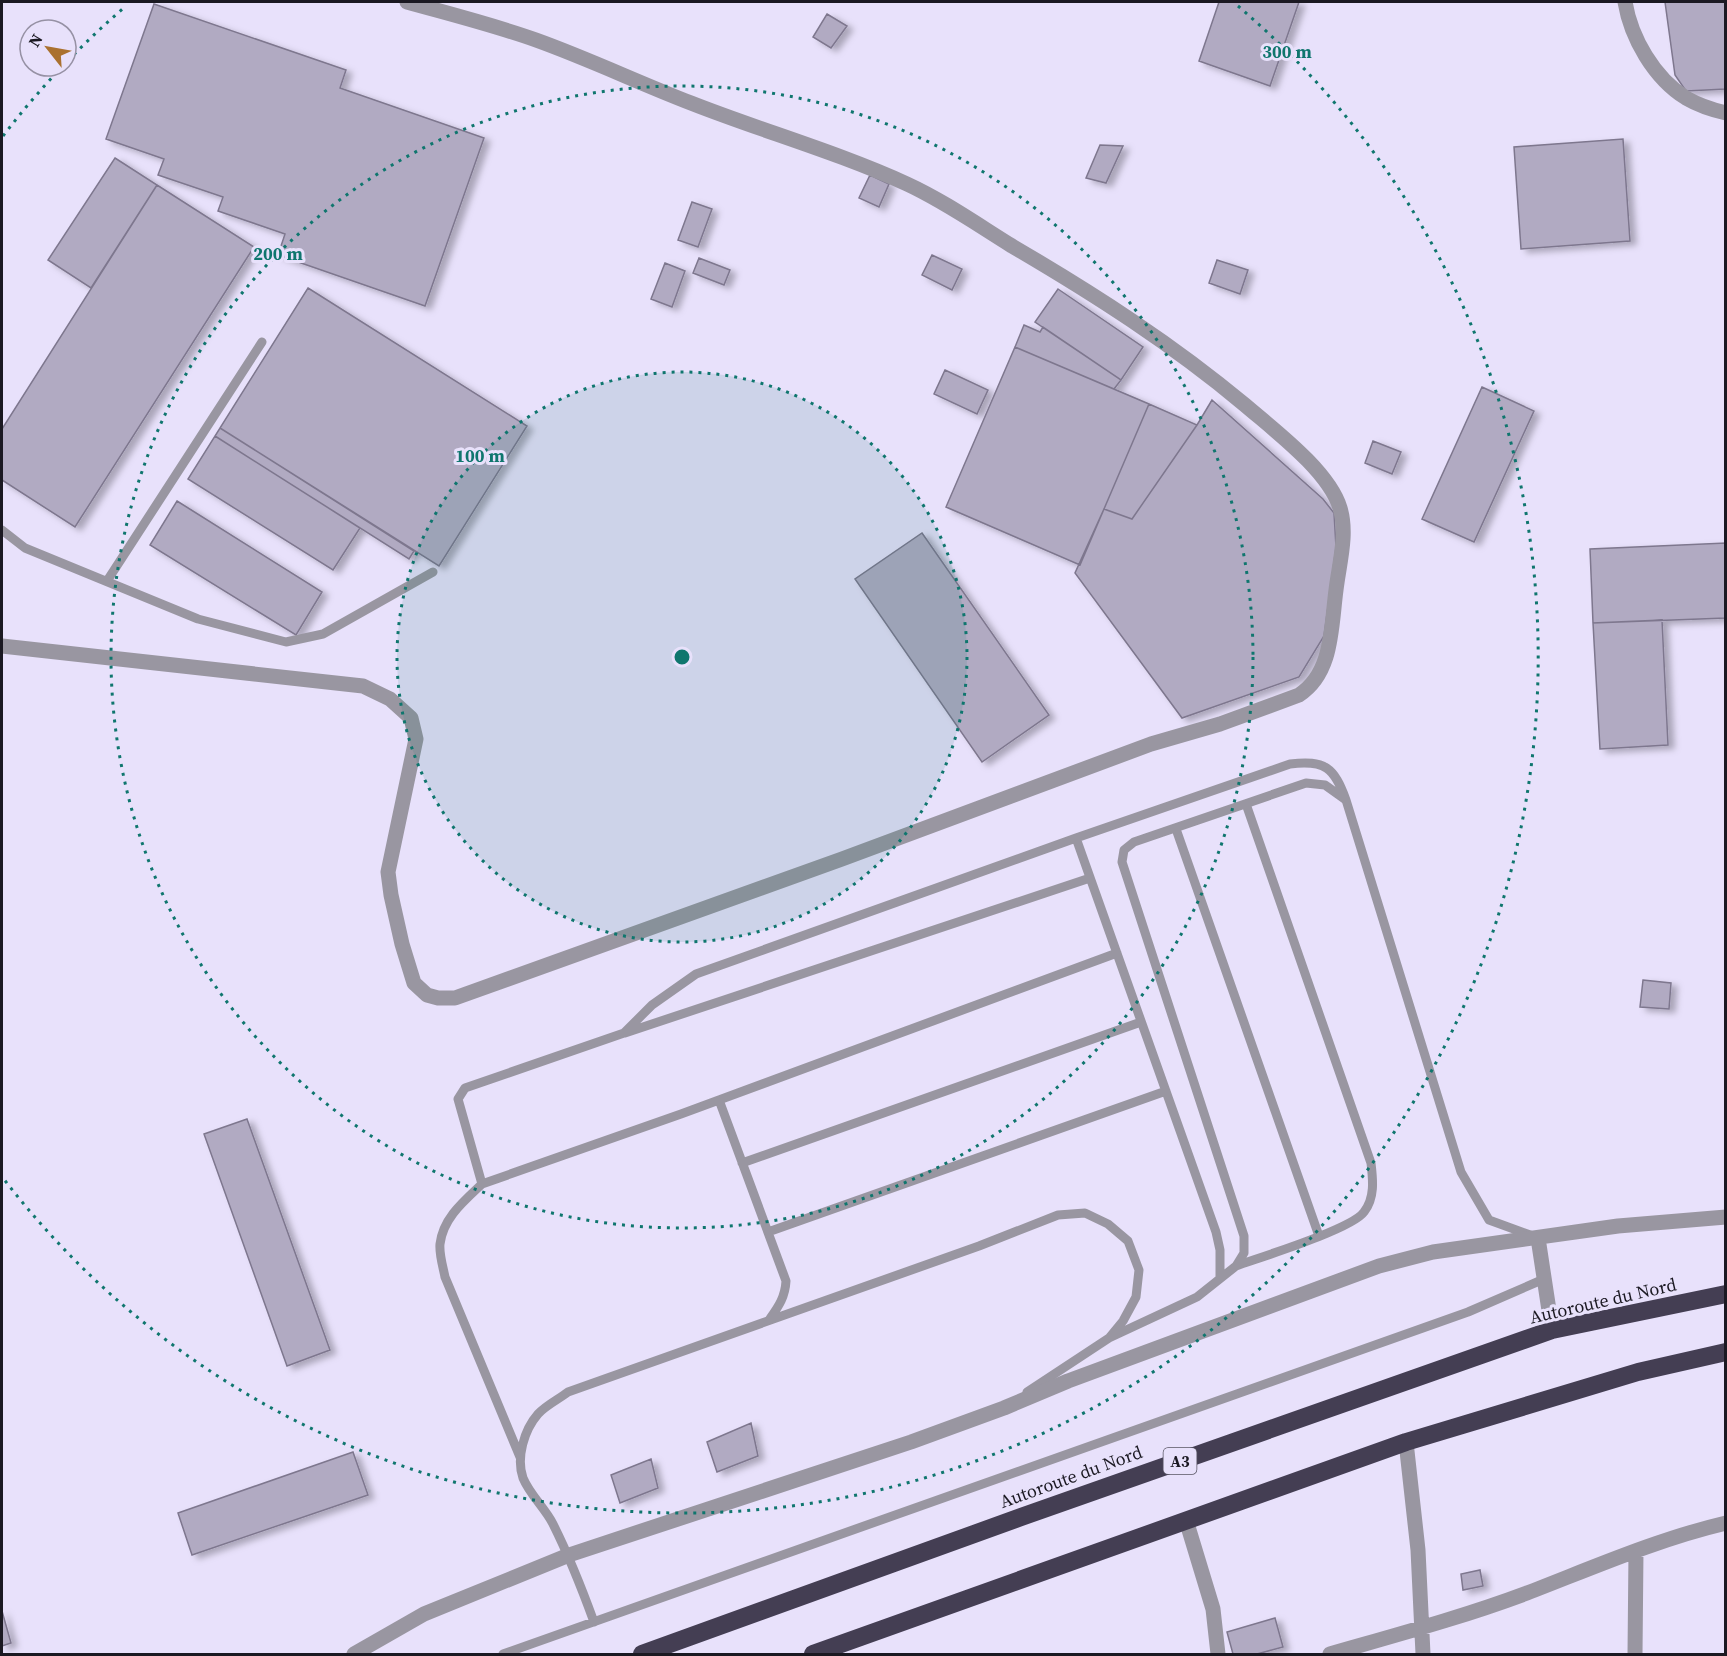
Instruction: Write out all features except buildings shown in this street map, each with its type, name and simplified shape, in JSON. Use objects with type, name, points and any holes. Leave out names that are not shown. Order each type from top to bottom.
[{"type":"highway","name":"Autoroute du Nord","points":[[642,1654],[1043,1509],[1552,1330],[1725,1294]]},
{"type":"highway","points":[[813,1654],[1406,1442],[1638,1372],[1725,1352]]},
{"type":"street","points":[[2,646],[363,686],[390,699],[411,718],[416,739],[388,872],[391,895],[414,983],[427,995],[438,998],[455,998],[1151,744],[1220,724],[1299,695],[1308,690],[1318,677],[1329,646],[1344,536],[1341,509],[1334,493],[1308,461],[1202,369],[1103,300],[945,203],[912,186],[879,171],[688,102],[539,41],[500,27],[407,2]]},
{"type":"street","points":[[1625,2],[1627,16],[1639,44],[1668,82],[1686,98],[1725,113]]},
{"type":"street","points":[[354,1654],[424,1614],[569,1555],[911,1442],[1004,1408],[1068,1381],[1379,1266],[1433,1252],[1618,1226],[1725,1217]]},
{"type":"street","points":[[1538,1238],[1552,1330]]},
{"type":"street","points":[[1406,1442],[1418,1550],[1423,1654]]},
{"type":"street","points":[[1186,1520],[1213,1610],[1218,1654]]},
{"type":"street","points":[[1330,1654],[1422,1628],[1524,1594],[1636,1551],[1725,1523]]},
{"type":"street","points":[[1635,1654],[1636,1551]]},
{"type":"lane","points":[[107,581],[262,342]]},
{"type":"lane","points":[[2,530],[24,548],[198,619],[286,642],[323,634],[433,572]]},
{"type":"lane","points":[[624,1034],[652,1005],[696,974],[1290,764],[1310,762],[1329,769],[1338,778],[1461,1172],[1489,1220],[1538,1238]]},
{"type":"lane","points":[[1236,1266],[1244,1253],[1244,1236],[1122,862],[1124,850],[1134,842],[1306,783],[1325,785],[1346,800]]},
{"type":"lane","points":[[1004,1408],[1109,1338],[1197,1297],[1236,1266],[1345,1227],[1364,1214],[1371,1200],[1374,1183],[1371,1163],[1246,804]]},
{"type":"lane","points":[[1176,829],[1319,1236]]},
{"type":"lane","points":[[1076,838],[1216,1232],[1220,1250],[1220,1278]]},
{"type":"lane","points":[[482,1184],[458,1099],[465,1088],[1090,878]]},
{"type":"lane","points":[[594,1622],[569,1555],[547,1512],[531,1493],[523,1477],[520,1457],[445,1277],[440,1246],[444,1227],[457,1207],[482,1184],[719,1100],[1117,953]]},
{"type":"lane","points":[[742,1163],[1141,1022]]},
{"type":"lane","points":[[768,1232],[1166,1091]]},
{"type":"lane","points":[[719,1100],[786,1281],[781,1304],[769,1320]]},
{"type":"lane","points":[[520,1457],[525,1437],[538,1413],[568,1392],[979,1246],[1058,1215],[1084,1213],[1108,1224],[1128,1241],[1139,1270],[1136,1297],[1123,1321],[1109,1338]]},
{"type":"lane","points":[[503,1654],[1468,1312],[1544,1279]]}]
